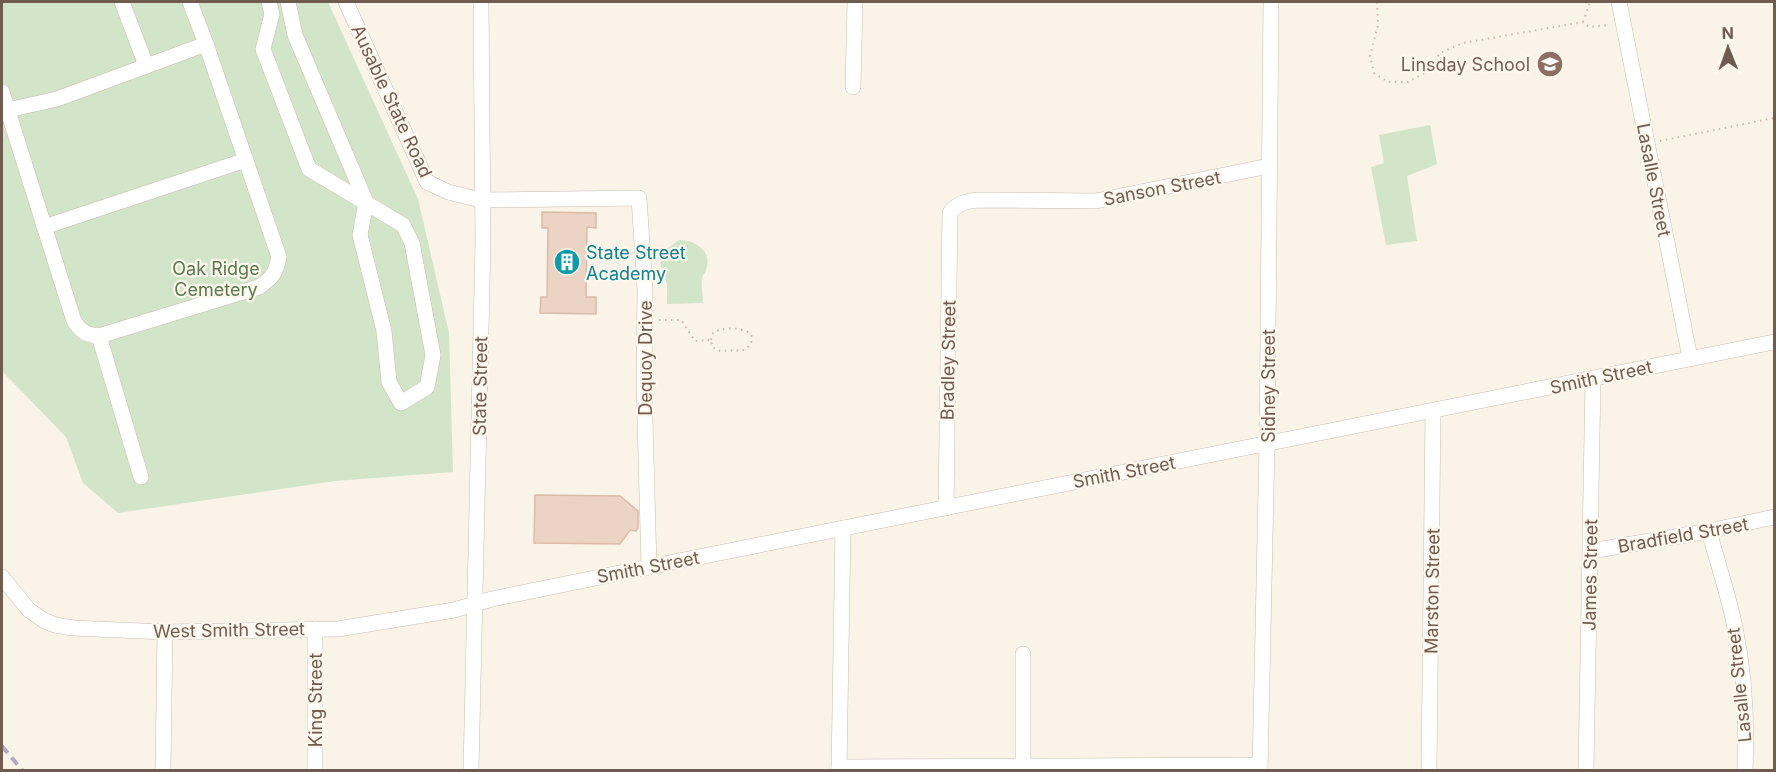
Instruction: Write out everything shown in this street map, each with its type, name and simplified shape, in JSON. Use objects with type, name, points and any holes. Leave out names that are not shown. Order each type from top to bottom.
[{"type":"street","points":[[122,2],[146,65]]},
{"type":"street","points":[[2,92],[74,321],[80,331],[99,336],[259,286],[272,278],[277,269],[279,257],[190,2]]},
{"type":"street","points":[[269,2],[272,14],[263,49],[309,169],[366,202],[403,225],[412,243],[433,355],[427,387],[401,403],[389,382],[384,331],[360,234],[366,202],[295,35],[288,2]]},
{"type":"street","name":"Ausable State Road","points":[[346,2],[427,182],[448,192],[482,200]]},
{"type":"street","name":"State Street","points":[[471,771],[483,242],[481,2]]},
{"type":"street","points":[[853,87],[855,2]]},
{"type":"street","name":"Sidney Street","points":[[1260,768],[1267,444],[1271,2]]},
{"type":"street","name":"Lasalle Street","points":[[1619,2],[1690,358]]},
{"type":"street","points":[[8,110],[57,99],[206,44]]},
{"type":"street","points":[[44,227],[246,160]]},
{"type":"street","name":"Sanson Street","points":[[950,213],[954,207],[967,201],[1116,199],[1269,166]]},
{"type":"street","name":"Dequoy Drive","points":[[482,200],[639,198],[645,289],[645,459],[649,567]]},
{"type":"street","name":"Bradley Street","points":[[946,508],[950,213]]},
{"type":"street","points":[[99,336],[141,477]]},
{"type":"street","name":"Smith Street","points":[[474,604],[1774,342]]},
{"type":"street","name":"James Street","points":[[1587,771],[1593,379]]},
{"type":"street","name":"Marston Street","points":[[1429,771],[1433,411]]},
{"type":"street","name":"Bradfield Street","points":[[1591,551],[1774,518]]},
{"type":"street","points":[[843,528],[839,769],[1260,768]]},
{"type":"street","name":"Lasalle Street","points":[[1709,531],[1736,633],[1742,672],[1746,771]]},
{"type":"street","name":"West Smith Street","points":[[2,577],[29,610],[55,625],[73,628],[165,632],[350,627],[454,610],[474,604]]},
{"type":"street","name":"King Street","points":[[315,629],[315,771]]},
{"type":"street","points":[[163,771],[165,632]]},
{"type":"street","points":[[1023,654],[1023,769]]},
{"type":"path","points":[[1377,2],[1377,26],[1370,56],[1374,73],[1388,82],[1408,82],[1430,70],[1440,53],[1463,43],[1583,22],[1589,27],[1610,25]]},
{"type":"path","points":[[1583,22],[1590,2]]},
{"type":"path","points":[[1655,142],[1774,118]]},
{"type":"path","points":[[645,320],[681,320],[695,341],[711,340]]},
{"type":"path","points":[[718,329],[744,329],[750,333],[753,340],[745,350],[720,351],[712,347],[711,340],[713,333],[718,329]]},
{"type":"green space","name":"Oak Ridge Cemetery","points":[[2,2],[328,2],[418,199],[449,333],[453,472],[335,481],[118,513],[83,483],[66,437],[2,371]]},
{"type":"green space","points":[[1430,125],[1437,164],[1407,176],[1417,241],[1386,245],[1371,167],[1384,163],[1379,135]]},
{"type":"green space","points":[[679,240],[696,244],[707,257],[708,263],[702,278],[703,303],[667,304],[667,284],[660,263],[667,249]]},
{"type":"building","name":"State Street Academy","points":[[542,212],[596,213],[596,228],[587,227],[586,297],[596,297],[596,314],[540,313],[541,297],[547,297],[548,228],[542,228]]},
{"type":"building","points":[[535,495],[620,496],[638,511],[638,528],[636,531],[630,530],[620,544],[534,543]]},
{"type":"railway","points":[[2,746],[22,770]]},
{"type":"place","name":"Linsday School","points":[[1550,64]]},
{"type":"place","name":"State Street Academy","points":[[567,262]]}]
